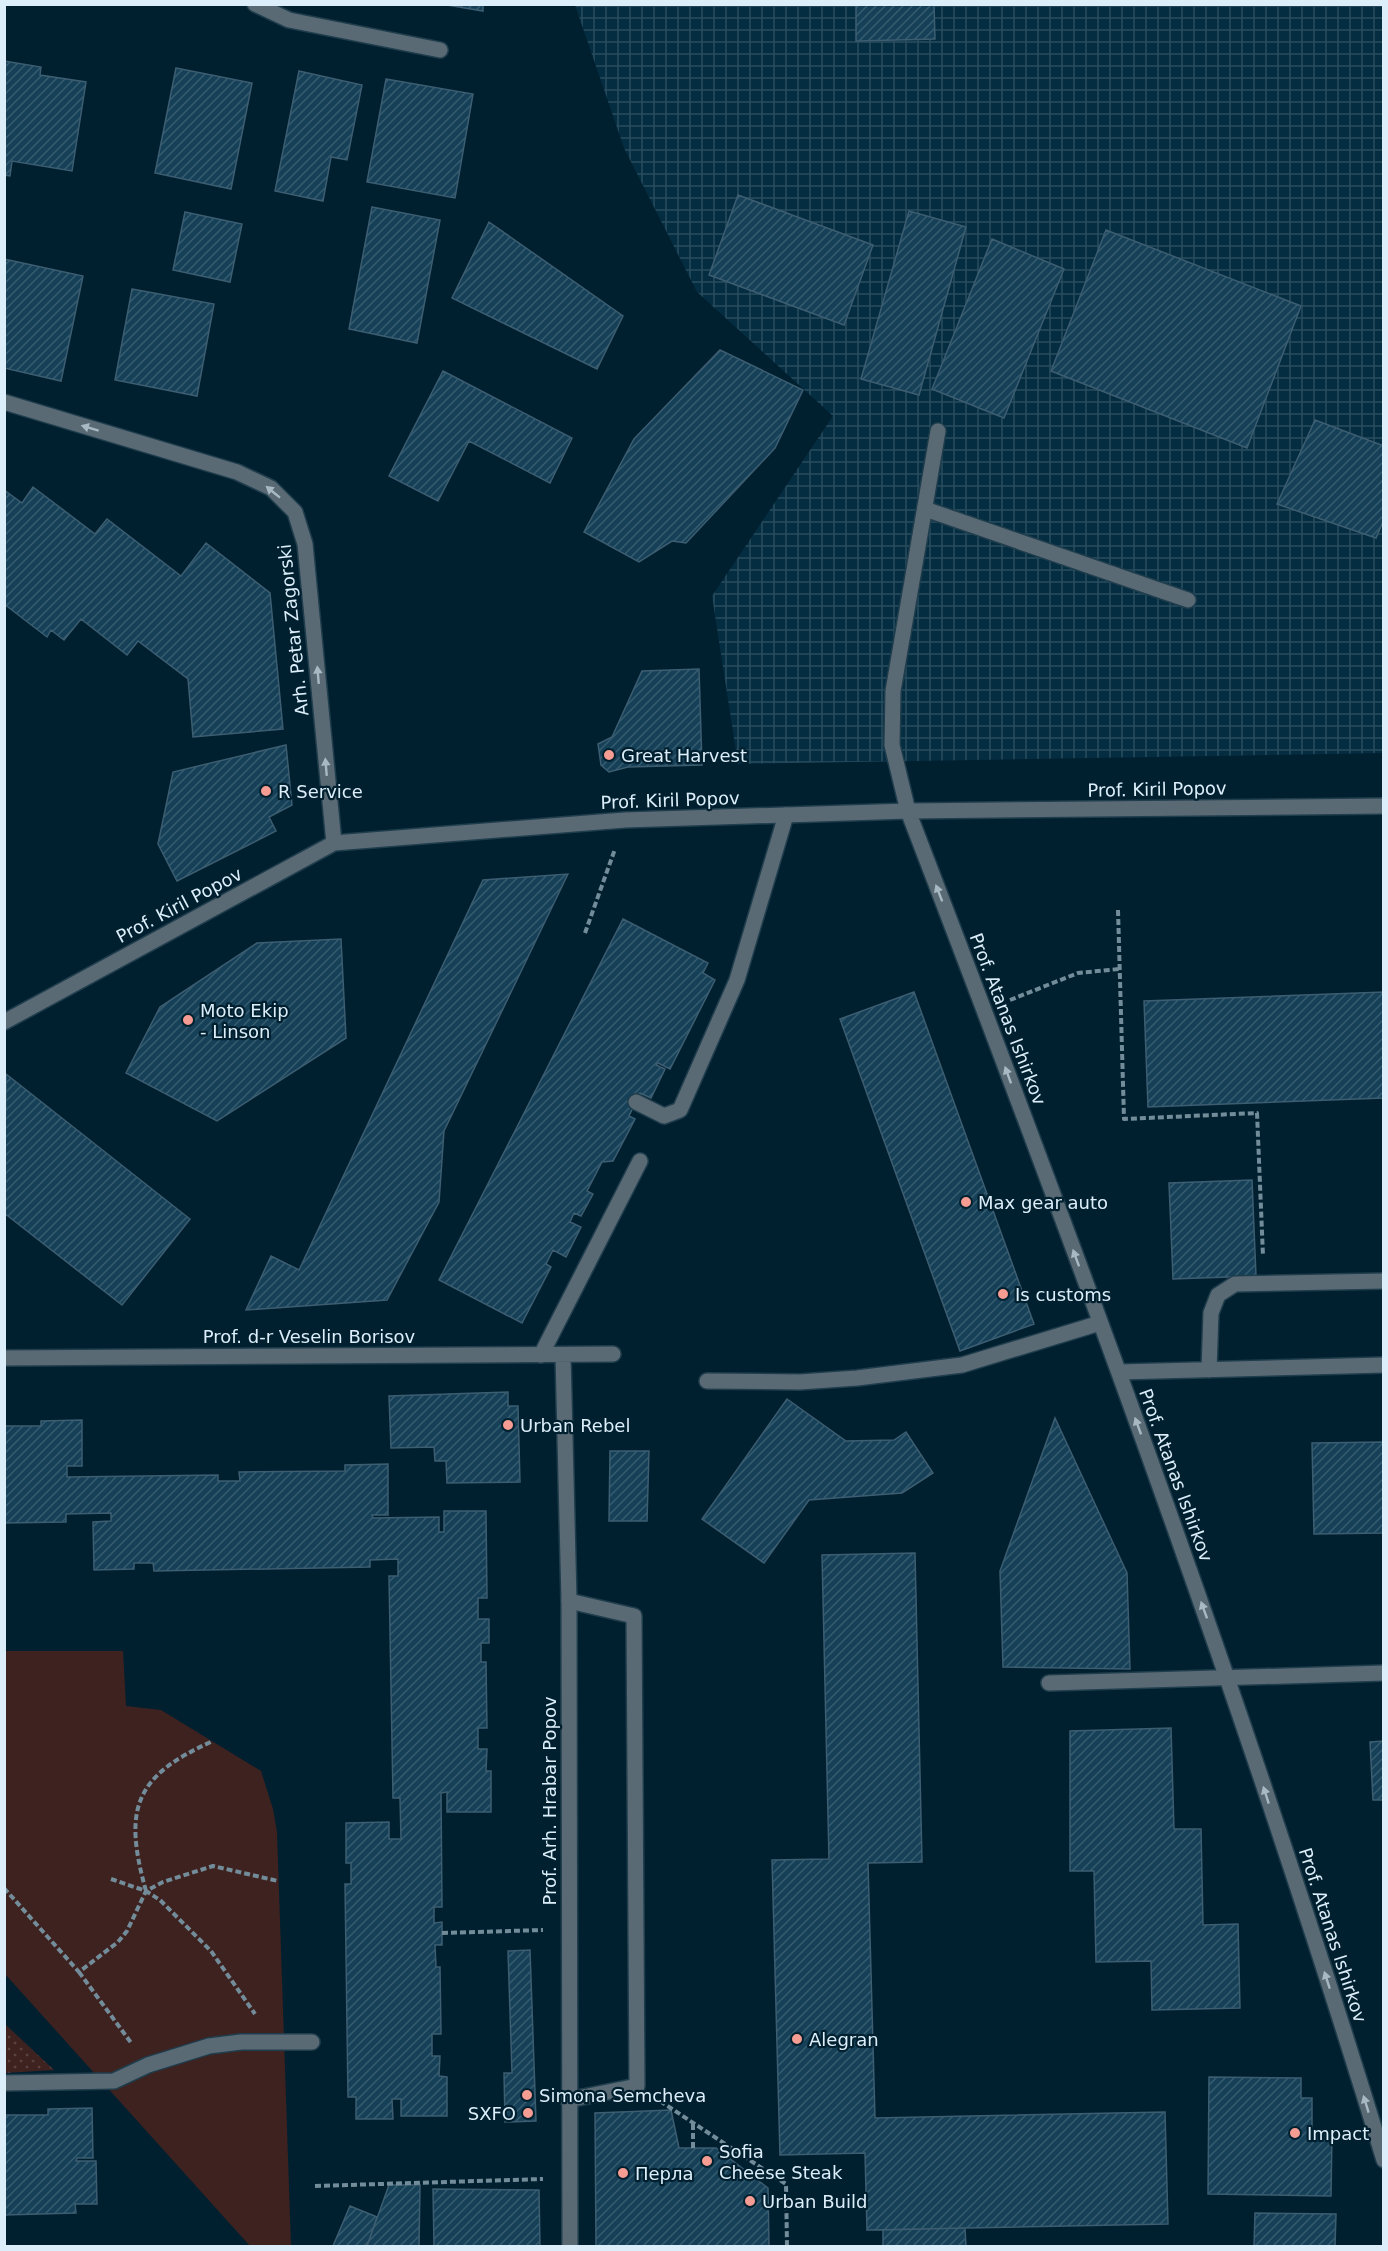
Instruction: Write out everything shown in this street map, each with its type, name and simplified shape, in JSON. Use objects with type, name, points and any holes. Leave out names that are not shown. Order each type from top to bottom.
[{"type":"street","points":[[255,4],[289,20],[440,50]]},
{"type":"street","name":"Arh. Petar Zagorski","points":[[4,402],[237,472],[271,488],[295,512],[305,544],[334,843]]},
{"type":"street","name":"Prof. Atanas Ishirkov","points":[[938,431],[893,691],[892,745],[908,811],[1119,1372],[1228,1678],[1346,2035],[1383,2160]]},
{"type":"street","points":[[925,509],[1188,600]]},
{"type":"street","name":"Prof. Kiril Popov","points":[[4,1022],[334,843],[625,820],[908,811],[1383,806]]},
{"type":"street","points":[[636,1102],[664,1116],[680,1110],[737,980],[786,815]]},
{"type":"street","points":[[541,1355],[640,1161]]},
{"type":"street","points":[[1209,1370],[1211,1313],[1218,1295],[1235,1284],[1383,1281]]},
{"type":"street","points":[[707,1382],[834,1380],[962,1365],[1100,1323]]},
{"type":"street","name":"Prof. d-r Veselin Borisov","points":[[4,1358],[613,1354]]},
{"type":"street","name":"Prof. Arh. Hrabar Popov","points":[[563,1355],[568,1601],[570,2247]]},
{"type":"street","points":[[1119,1372],[1383,1365]]},
{"type":"street","points":[[568,1601],[634,1616],[637,2086],[568,2100]]},
{"type":"street","points":[[1049,1683],[1383,1673]]},
{"type":"street","points":[[4,2083],[114,2081],[148,2065],[209,2046],[312,2042]]},
{"type":"path","points":[[585,933],[625,820]]},
{"type":"path","points":[[1118,910],[1124,1119],[1257,1113],[1264,1284]]},
{"type":"path","points":[[985,1012],[1011,999],[1078,973],[1119,969]]},
{"type":"path","points":[[146,1891],[136,1863],[136,1825],[142,1794],[167,1764],[213,1741]]},
{"type":"path","points":[[79,1972],[118,1942],[127,1931],[146,1891],[163,1882],[213,1866],[278,1881]]},
{"type":"path","points":[[111,1879],[146,1891],[160,1900],[211,1951],[274,2042]]},
{"type":"path","points":[[4,1888],[79,1972],[148,2065]]},
{"type":"path","points":[[442,1933],[568,1930]]},
{"type":"path","points":[[637,2086],[786,2184],[787,2247]]},
{"type":"path","points":[[693,2123],[693,2148]]},
{"type":"path","points":[[315,2186],[568,2178]]},
{"type":"shaded area","points":[[575,5],[1383,5],[1383,753],[738,764],[712,596],[833,416],[697,292],[624,148]]},
{"type":"shaded area","points":[[5,1651],[123,1651],[126,1706],[161,1710],[261,1771],[273,1809],[277,1832],[291,2246],[250,2246],[5,1974]]},
{"type":"shaded area","points":[[5,2024],[54,2070],[5,2073]]},
{"type":"building","points":[[441,4],[483,4],[483,11]]},
{"type":"building","points":[[856,4],[934,4],[935,39],[856,41]]},
{"type":"building","points":[[4,61],[41,67],[40,75],[86,82],[72,171],[12,161],[10,176],[4,175]]},
{"type":"building","points":[[176,68],[252,83],[231,189],[155,173]]},
{"type":"building","points":[[299,71],[362,85],[347,160],[331,157],[323,201],[275,191]]},
{"type":"building","points":[[386,79],[473,94],[455,198],[367,182]]},
{"type":"building","points":[[738,195],[873,245],[844,325],[709,275]]},
{"type":"building","points":[[372,207],[440,220],[417,343],[349,329]]},
{"type":"building","points":[[909,211],[966,227],[919,395],[861,379]]},
{"type":"building","points":[[185,212],[242,224],[230,282],[173,270]]},
{"type":"building","points":[[489,222],[623,316],[597,369],[452,298]]},
{"type":"building","points":[[1106,230],[1301,306],[1247,448],[1051,371]]},
{"type":"building","points":[[992,239],[1064,269],[1004,418],[932,389]]},
{"type":"building","points":[[4,259],[83,276],[61,381],[4,368]]},
{"type":"building","points":[[132,289],[214,304],[197,396],[115,380]]},
{"type":"building","points":[[720,350],[803,390],[775,448],[686,543],[672,541],[639,562],[584,532],[634,439]]},
{"type":"building","points":[[443,371],[572,438],[550,483],[469,441],[438,501],[389,476]]},
{"type":"building","points":[[1315,420],[1384,446],[1384,519],[1376,538],[1277,504]]},
{"type":"building","points":[[33,487],[95,534],[107,519],[181,576],[206,543],[270,593],[283,729],[193,737],[188,679],[138,641],[127,655],[81,619],[64,640],[51,630],[47,637],[4,604],[4,490],[22,503]]},
{"type":"building","points":[[699,669],[702,765],[628,767],[609,772],[601,765],[598,744],[612,737],[642,671]]},
{"type":"building","points":[[286,745],[292,805],[269,817],[276,831],[177,881],[158,844],[173,772]]},
{"type":"building","points":[[568,874],[444,1131],[439,1202],[387,1300],[246,1310],[271,1256],[299,1270],[483,880]]},
{"type":"building","points":[[623,919],[708,963],[703,973],[715,980],[670,1069],[658,1063],[656,1065],[665,1069],[651,1098],[640,1093],[629,1116],[635,1119],[613,1161],[602,1162],[587,1191],[593,1194],[581,1216],[574,1213],[570,1222],[581,1227],[566,1257],[553,1250],[546,1264],[551,1267],[522,1323],[439,1280]]},
{"type":"building","points":[[341,939],[346,1038],[217,1121],[126,1073],[160,1007],[257,943]]},
{"type":"building","points":[[914,992],[1034,1324],[960,1351],[840,1019]]},
{"type":"building","points":[[1384,992],[1384,1098],[1148,1107],[1144,1001]]},
{"type":"building","points":[[6,1074],[190,1219],[122,1305],[4,1213]]},
{"type":"building","points":[[1252,1180],[1256,1276],[1173,1279],[1169,1183]]},
{"type":"building","points":[[508,1392],[508,1406],[518,1406],[520,1482],[447,1483],[446,1461],[435,1461],[434,1447],[391,1448],[389,1396]]},
{"type":"building","points":[[787,1399],[846,1441],[894,1440],[906,1432],[933,1473],[902,1493],[809,1500],[764,1563],[702,1519]]},
{"type":"building","points":[[1055,1418],[1127,1573],[1130,1669],[1003,1667],[1000,1571]]},
{"type":"building","points":[[82,1420],[82,1466],[67,1466],[67,1477],[218,1475],[218,1481],[240,1481],[239,1472],[345,1471],[345,1465],[388,1464],[388,1515],[372,1515],[373,1518],[439,1517],[439,1532],[444,1532],[444,1511],[486,1511],[487,1598],[478,1598],[478,1619],[489,1619],[489,1643],[481,1643],[481,1662],[486,1662],[487,1728],[478,1728],[478,1749],[487,1749],[486,1771],[491,1771],[491,1812],[447,1812],[447,1792],[441,1793],[442,1907],[434,1907],[434,1923],[442,1922],[442,1945],[435,1945],[436,1967],[440,1967],[441,2034],[432,2034],[432,2056],[440,2056],[439,2076],[447,2077],[447,2116],[401,2116],[401,2099],[392,2099],[393,2119],[356,2119],[356,2097],[348,2097],[345,1884],[351,1884],[351,1863],[346,1863],[346,1823],[389,1822],[389,1839],[401,1839],[400,1798],[393,1798],[389,1576],[398,1576],[398,1559],[370,1560],[370,1567],[154,1571],[153,1563],[134,1563],[134,1569],[94,1570],[93,1522],[111,1521],[111,1513],[66,1514],[66,1522],[4,1523],[4,1426],[41,1426],[41,1421]]},
{"type":"building","points":[[1384,1442],[1384,1533],[1314,1534],[1312,1443]]},
{"type":"building","points":[[610,1451],[649,1451],[647,1521],[609,1521]]},
{"type":"building","points":[[915,1553],[922,1862],[868,1863],[875,2118],[1165,2112],[1168,2224],[867,2230],[865,2153],[780,2155],[772,1860],[829,1859],[822,1555]]},
{"type":"building","points":[[1171,1728],[1174,1829],[1201,1829],[1203,1925],[1238,1924],[1240,2008],[1152,2010],[1151,1961],[1096,1962],[1094,1871],[1070,1871],[1070,1731]]},
{"type":"building","points":[[1384,1741],[1384,1800],[1373,1800],[1370,1742]]},
{"type":"building","points":[[530,1950],[536,2121],[505,2122],[504,2073],[512,2073],[508,1951]]},
{"type":"building","points":[[1209,2077],[1301,2078],[1301,2098],[1312,2098],[1312,2134],[1332,2134],[1331,2196],[1208,2194]]},
{"type":"building","points":[[92,2108],[93,2158],[77,2158],[76,2161],[96,2161],[97,2204],[75,2204],[76,2213],[4,2215],[4,2115],[48,2115],[48,2109]]},
{"type":"building","points":[[671,2110],[679,2148],[716,2148],[768,2188],[769,2246],[596,2246],[595,2113]]},
{"type":"building","points":[[389,2185],[420,2185],[419,2246],[367,2246]]},
{"type":"building","points":[[433,2189],[539,2190],[540,2246],[434,2246]]},
{"type":"building","points":[[350,2206],[377,2217],[367,2246],[333,2246]]},
{"type":"building","points":[[1255,2213],[1336,2214],[1335,2246],[1254,2246]]},
{"type":"building","points":[[965,2228],[966,2246],[883,2246],[883,2230]]},
{"type":"place","name":"Great Harvest","points":[[609,755]]},
{"type":"place","name":"R Service","points":[[266,791]]},
{"type":"place","name":"Moto Ekip - Linson","points":[[188,1020]]},
{"type":"place","name":"Max gear auto","points":[[966,1202]]},
{"type":"place","name":"Is customs","points":[[1003,1294]]},
{"type":"place","name":"Urban Rebel","points":[[508,1425]]},
{"type":"place","name":"Alegran","points":[[797,2039]]},
{"type":"place","name":"Simona Semcheva","points":[[527,2095]]},
{"type":"place","name":"SXFO","points":[[528,2113]]},
{"type":"place","name":"Impact","points":[[1295,2133]]},
{"type":"place","name":"Sofia Cheese Steak","points":[[707,2161]]},
{"type":"place","name":"Перла","points":[[623,2173]]},
{"type":"place","name":"Urban Build","points":[[750,2201]]}]
